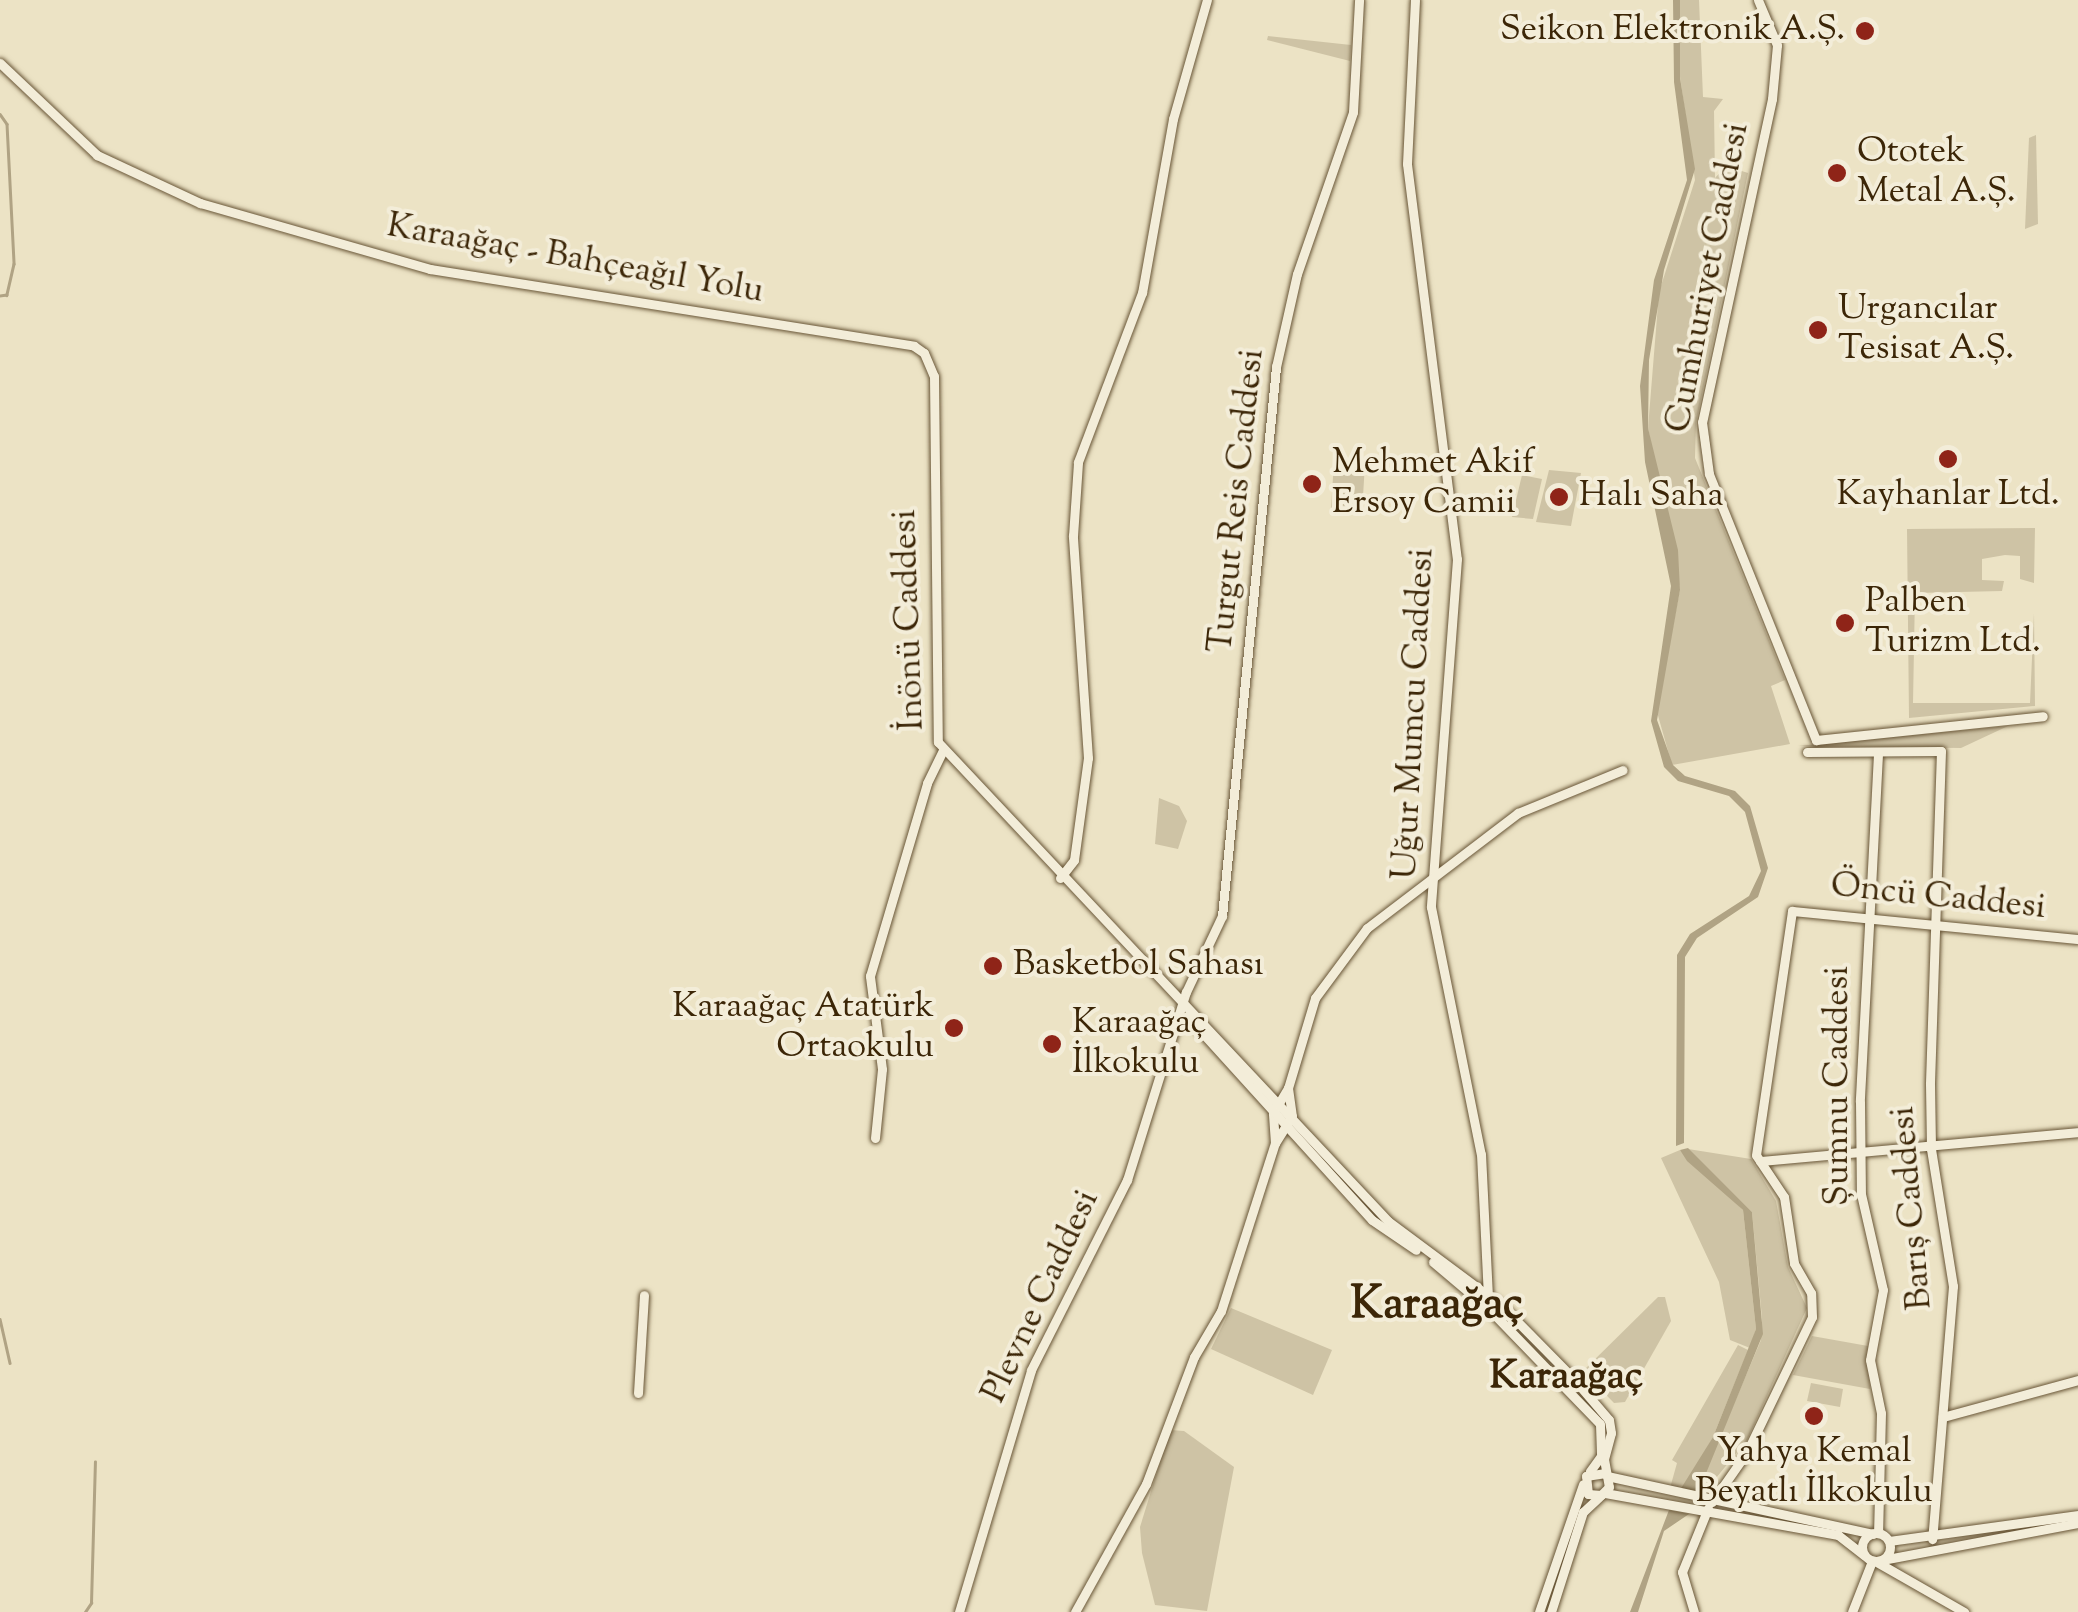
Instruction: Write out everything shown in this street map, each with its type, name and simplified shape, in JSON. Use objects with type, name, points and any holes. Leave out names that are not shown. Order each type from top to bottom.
[{"type":"street","points":[[1060,878],[1074,860],[1088,758],[1073,536],[1078,462],[1142,293],[1173,120],[1208,0]]},
{"type":"street","name":"Turgut Reis Caddesi","points":[[1183,1009],[1222,916],[1276,367],[1297,274],[1352,112],[1359,0]]},
{"type":"street","name":"Uğur Mumcu Caddesi","points":[[1415,0],[1407,164],[1456,560],[1432,882],[1434,922],[1482,1154],[1490,1310]]},
{"type":"street","name":"Cumhuriyet Caddesi","points":[[1758,0],[1776,45],[1772,98],[1702,422],[1709,474],[1816,740],[2043,716]]},
{"type":"street","name":"Karaağaç - Bahçeağıl Yolu","points":[[0,63],[98,154],[200,203],[430,269],[914,346],[930,358],[934,376]]},
{"type":"street","name":"İnönü Caddesi","points":[[934,376],[934,706],[943,750],[1183,1009],[1292,1116],[1388,1221],[1488,1295],[1609,1420],[1603,1494]]},
{"type":"street","points":[[875,1138],[882,1070],[870,976],[927,783],[943,750]]},
{"type":"street","name":"Barış Caddesi","points":[[1807,752],[1940,752],[1933,925],[1931,1149],[1952,1286],[1932,1539]]},
{"type":"street","name":"Şumnu Caddesi","points":[[1876,1534],[1881,1413],[1870,1360],[1883,1290],[1863,1208],[1862,1152],[1868,921],[1878,754]]},
{"type":"street","points":[[1275,1143],[1272,1113],[1288,1088],[1326,981],[1367,928],[1518,813],[1623,770]]},
{"type":"street","name":"Öncü Caddesi","points":[[1760,1161],[1760,1096],[1792,911],[2078,939]]},
{"type":"street","name":"İnönü Caddesi","points":[[1183,1009],[1198,1034],[1372,1220],[1490,1310],[1600,1424],[1601,1456],[1586,1478],[1539,1612]]},
{"type":"street","name":"Plevne Caddesi","points":[[958,1612],[1031,1370],[1128,1180],[1183,1009]]},
{"type":"street","points":[[1075,1612],[1146,1484],[1194,1357],[1221,1311],[1275,1143],[1292,1116],[1288,1088]]},
{"type":"street","points":[[1694,1612],[1682,1572],[1705,1504],[1747,1452],[1812,1317],[1811,1293],[1794,1263],[1784,1197],[1760,1161],[1931,1149],[2078,1132]]},
{"type":"street","points":[[638,1393],[644,1295]]},
{"type":"street","points":[[1943,1418],[2078,1380]]},
{"type":"street","points":[[1674,1498],[1605,1474],[1586,1478],[1588,1494],[1674,1498],[1876,1534],[1889,1541],[1932,1539],[2078,1514]]},
{"type":"street","points":[[1551,1612],[1583,1512],[1603,1494]]},
{"type":"street","points":[[1705,1504],[1838,1535],[1964,1612]]},
{"type":"street","points":[[1873,1559],[2078,1524]]},
{"type":"street","points":[[1873,1559],[1864,1542],[1876,1534]]},
{"type":"street","points":[[1852,1612],[1873,1559],[1889,1541]]},
{"type":"shaded area","points":[[1673,0],[1680,0],[1680,78],[1695,169],[1664,270],[1649,360],[1648,428],[1678,550],[1680,590],[1657,720],[1673,765],[1685,776],[1735,791],[1750,806],[1768,868],[1758,897],[1697,938],[1685,957],[1684,1143],[1676,1146],[1677,955],[1690,934],[1749,896],[1761,871],[1745,812],[1729,796],[1678,781],[1664,767],[1651,721],[1671,586],[1645,462],[1640,386],[1654,280],[1687,180],[1674,82]]},
{"type":"shaded area","points":[[1680,0],[1699,0],[1703,97],[1723,99],[1714,111],[1715,178],[1726,166],[1748,173],[1696,423],[1695,458],[1785,680],[1771,686],[1790,744],[1672,765],[1657,712],[1680,589],[1648,428],[1659,292],[1695,180],[1680,77]]},
{"type":"shaded area","points":[[1268,36],[1351,45],[1350,61],[1267,40]]},
{"type":"shaded area","points":[[2036,135],[2038,224],[2025,229],[2029,138]]},
{"type":"shaded area","points":[[1334,460],[1365,463],[1362,513],[1331,510]]},
{"type":"shaded area","name":"Halı Saha","points":[[1549,470],[1581,473],[1571,526],[1536,522]]},
{"type":"shaded area","name":"Halı Saha","points":[[1522,475],[1542,479],[1533,519],[1512,517]]},
{"type":"shaded area","points":[[2035,528],[2034,583],[2020,579],[2020,556],[2005,555],[1982,559],[1982,580],[2004,581],[2002,591],[1915,593],[1913,703],[2030,703],[2034,613],[2035,706],[1909,718],[1907,529]]},
{"type":"shaded area","points":[[2008,726],[1961,748],[1798,746]]},
{"type":"shaded area","points":[[1159,798],[1179,806],[1187,821],[1178,849],[1155,844]]},
{"type":"shaded area","name":"Basketbol Sahası","points":[[993,953],[1002,957],[1006,966],[1002,975],[993,979],[984,975],[980,966],[984,957]]},
{"type":"shaded area","points":[[1688,1148],[1752,1212],[1763,1334],[1698,1493],[1680,1490],[1713,1437],[1756,1329],[1743,1210],[1687,1161],[1680,1150]]},
{"type":"shaded area","points":[[1688,1149],[1751,1159],[1776,1201],[1788,1267],[1807,1308],[1747,1440],[1703,1494],[1702,1479],[1761,1340],[1762,1318],[1752,1212]]},
{"type":"shaded area","points":[[1680,1150],[1743,1210],[1756,1329],[1750,1348],[1730,1340],[1719,1282],[1661,1158]]},
{"type":"shaded area","points":[[1658,1297],[1665,1297],[1671,1321],[1625,1402],[1614,1403],[1583,1371]]},
{"type":"shaded area","points":[[1231,1308],[1332,1350],[1313,1395],[1211,1349]]},
{"type":"shaded area","points":[[1812,1336],[1868,1346],[1870,1389],[1793,1375]]},
{"type":"shaded area","points":[[1738,1345],[1748,1350],[1713,1437],[1686,1486],[1670,1488],[1677,1463],[1672,1460]]},
{"type":"shaded area","points":[[1811,1383],[1843,1389],[1840,1407],[1807,1401]]},
{"type":"shaded area","points":[[1170,1430],[1184,1431],[1234,1467],[1207,1611],[1155,1605],[1142,1553],[1140,1527]]},
{"type":"shaded area","points":[[1669,1510],[1689,1514],[1664,1531],[1638,1612],[1630,1612]]},
{"type":"waterway","points":[[0,114],[7,124],[14,264],[7,295],[0,296]]},
{"type":"waterway","points":[[0,1319],[10,1363]]},
{"type":"waterway","points":[[85,1612],[91,1603],[95,1462]]},
{"type":"place","name":"Seikon Elektronik A.Ş.","points":[[1865,31]]},
{"type":"place","name":"Ototek Metal A.Ş.","points":[[1837,173]]},
{"type":"place","name":"Urgancılar Tesisat A.Ş.","points":[[1818,330]]},
{"type":"place","name":"Kayhanlar Ltd.","points":[[1948,459]]},
{"type":"place","name":"Mehmet Akif Ersoy Camii","points":[[1312,484]]},
{"type":"place","name":"Halı Saha","points":[[1559,497]]},
{"type":"place","name":"Palben Turizm Ltd.","points":[[1845,623]]},
{"type":"place","name":"Basketbol Sahası","points":[[993,966]]},
{"type":"place","name":"Karaağaç Atatürk Ortaokulu","points":[[954,1028]]},
{"type":"place","name":"Karaağaç İlkokulu","points":[[1052,1044]]},
{"type":"place","name":"Yahya Kemal Beyatlı İlkokulu","points":[[1814,1416]]},
{"type":"district","name":"Karaağaç","points":[[1437,1307]]},
{"type":"district","name":"Karaağaç","points":[[1566,1378]]}]
